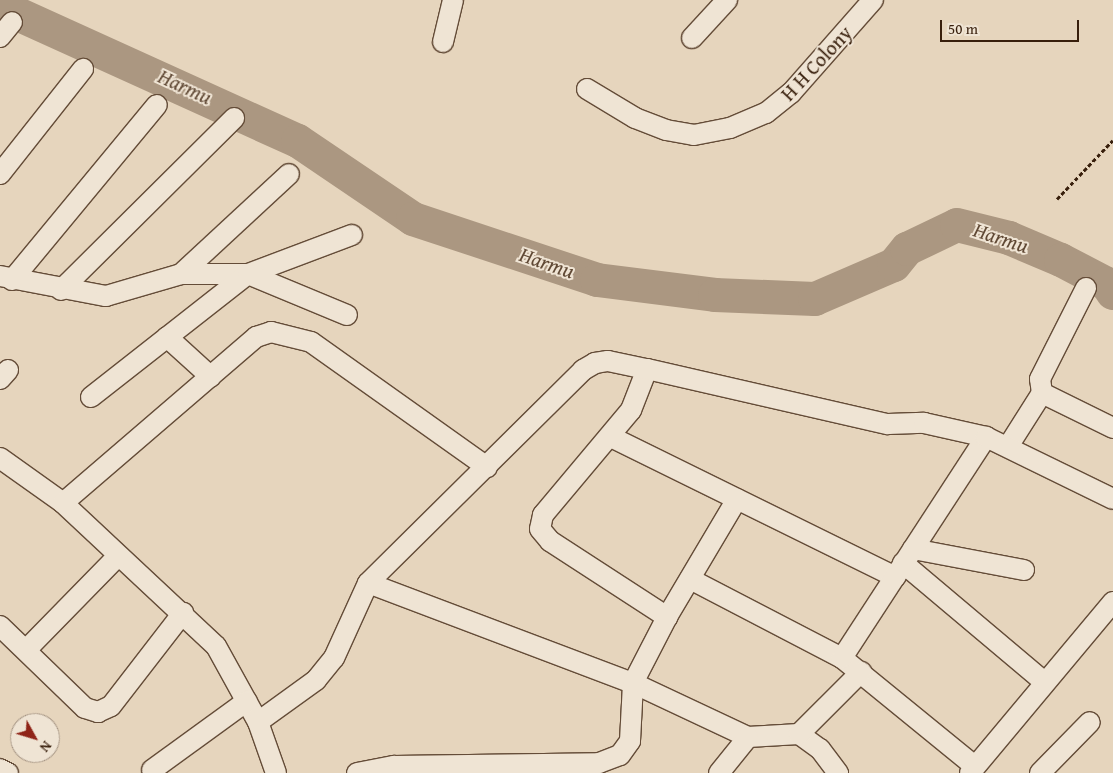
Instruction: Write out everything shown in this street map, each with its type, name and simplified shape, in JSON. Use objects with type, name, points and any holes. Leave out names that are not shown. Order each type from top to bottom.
[{"type":"street","points":[[443,42],[453,0]]},
{"type":"street","points":[[692,38],[727,0]]},
{"type":"street","name":"H H Colony","points":[[587,89],[635,118],[666,130],[694,135],[730,128],[766,113],[791,93],[873,0]]},
{"type":"street","points":[[0,174],[83,69]]},
{"type":"street","points":[[157,105],[6,278],[61,290],[106,296],[181,274],[248,274],[347,315]]},
{"type":"street","points":[[61,290],[234,118]]},
{"type":"street","points":[[181,274],[289,174]]},
{"type":"street","points":[[91,397],[248,274],[352,234]]},
{"type":"street","points":[[1009,445],[1042,392],[1040,379],[1086,288]]},
{"type":"street","points":[[63,503],[256,337],[286,333],[311,342],[487,467]]},
{"type":"street","points":[[167,337],[210,376]]},
{"type":"street","points":[[258,722],[316,680],[334,658],[368,583],[583,370],[608,361],[870,420],[924,423],[986,437],[1009,445],[1113,499]]},
{"type":"street","points":[[647,369],[630,410],[611,436],[543,516],[540,529],[550,541],[667,616]]},
{"type":"street","points":[[1042,392],[1113,428]]},
{"type":"street","points":[[611,436],[737,499],[904,563],[1024,570]]},
{"type":"street","points":[[842,658],[986,437]]},
{"type":"street","points":[[0,458],[63,503],[118,556],[183,613],[216,646],[258,722],[276,773]]},
{"type":"street","points":[[357,773],[394,766],[599,763],[620,755],[630,741],[633,683],[667,616],[737,499]]},
{"type":"street","points":[[26,648],[118,556]]},
{"type":"street","points":[[904,563],[1043,681]]},
{"type":"street","points":[[690,579],[842,658],[971,769],[1043,681],[1113,602]]},
{"type":"street","points":[[368,583],[633,683],[748,737],[800,734],[820,749],[838,773]]},
{"type":"street","points":[[0,626],[26,648],[85,708],[98,712],[111,706],[183,613]]},
{"type":"street","points":[[800,734],[860,672]]},
{"type":"street","points":[[152,770],[247,701]]},
{"type":"street","points":[[1040,773],[1090,722]]},
{"type":"street","points":[[719,773],[748,737]]},
{"type":"street","points":[[0,768],[8,773]]},
{"type":"path","points":[[1057,199],[1113,140]]},
{"type":"waterway","name":"Harmu","points":[[0,6],[298,141],[413,219],[597,280],[715,295],[815,299],[894,265],[907,249],[957,225],[1009,238],[1061,260],[1107,284],[1113,293]]}]
